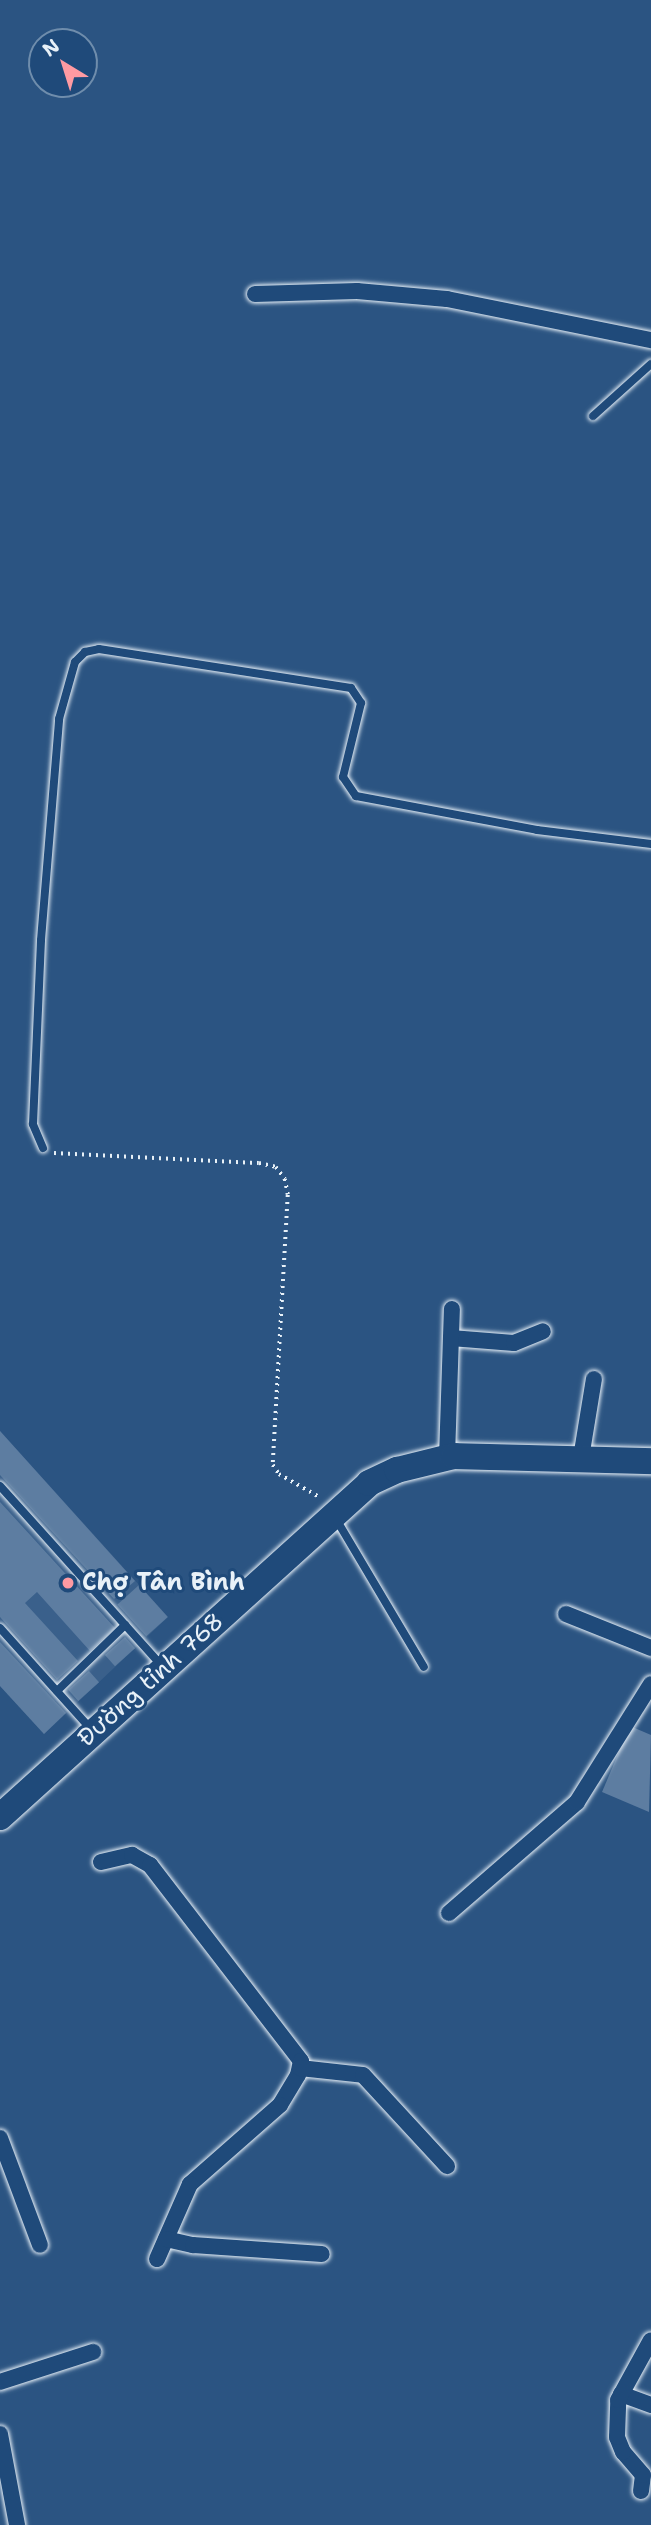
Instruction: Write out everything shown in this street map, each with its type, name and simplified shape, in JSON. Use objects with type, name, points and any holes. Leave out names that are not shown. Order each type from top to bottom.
[{"type":"main road","name":"Đường tỉnh 768","points":[[0,1817],[369,1483],[397,1470],[447,1457],[651,1461]]},
{"type":"street","points":[[256,293],[358,291],[447,299],[651,340]]},
{"type":"street","points":[[447,1457],[452,1309]]},
{"type":"street","points":[[451,1338],[514,1343],[543,1331]]},
{"type":"street","points":[[581,1458],[594,1379]]},
{"type":"street","points":[[566,1614],[651,1648]]},
{"type":"street","points":[[449,1913],[577,1802],[651,1684]]},
{"type":"street","points":[[101,1862],[132,1855],[150,1865],[301,2061],[284,2099],[262,2123],[195,2178],[157,2259]]},
{"type":"street","points":[[300,2068],[363,2075],[447,2166]]},
{"type":"street","points":[[0,2138],[40,2245]]},
{"type":"street","points":[[166,2239],[193,2245],[322,2254]]},
{"type":"street","points":[[641,2490],[643,2475],[623,2452],[617,2437],[621,2394],[651,2340]]},
{"type":"street","points":[[0,2382],[93,2352]]},
{"type":"street","points":[[621,2394],[651,2405]]},
{"type":"street","points":[[0,2434],[18,2525]]},
{"type":"lane","points":[[593,416],[651,364]]},
{"type":"lane","points":[[43,1147],[33,1124],[41,940],[59,719],[75,662],[85,652],[99,649],[351,688],[361,703],[343,777],[356,796],[537,830],[651,844]]},
{"type":"lane","points":[[0,1486],[164,1668]]},
{"type":"lane","points":[[336,1511],[424,1667]]},
{"type":"lane","points":[[57,1691],[125,1625]]},
{"type":"lane","points":[[0,1628],[94,1732]]},
{"type":"path","points":[[43,1147],[58,1155],[276,1167],[285,1179],[288,1195],[273,1465],[279,1474],[336,1511]]},
{"type":"shaded area","name":"Chợ Tân Bình","points":[[0,1431],[168,1617],[44,1734],[0,1686]]},
{"type":"building","points":[[0,1431],[135,1581],[114,1599],[0,1475]]},
{"type":"building","points":[[0,1502],[115,1628],[90,1651],[37,1592],[25,1603],[78,1661],[57,1680],[0,1617]]},
{"type":"building","points":[[139,1585],[168,1617],[146,1636],[117,1604]]},
{"type":"building","points":[[125,1637],[135,1648],[115,1666],[105,1655]]},
{"type":"building","points":[[0,1642],[66,1713],[44,1734],[0,1686]]},
{"type":"building","points":[[89,1671],[99,1682],[78,1701],[68,1690]]},
{"type":"building","points":[[630,1726],[651,1735],[649,1812],[602,1792]]},
{"type":"place","name":"Chợ Tân Bình","points":[[68,1583]]}]
